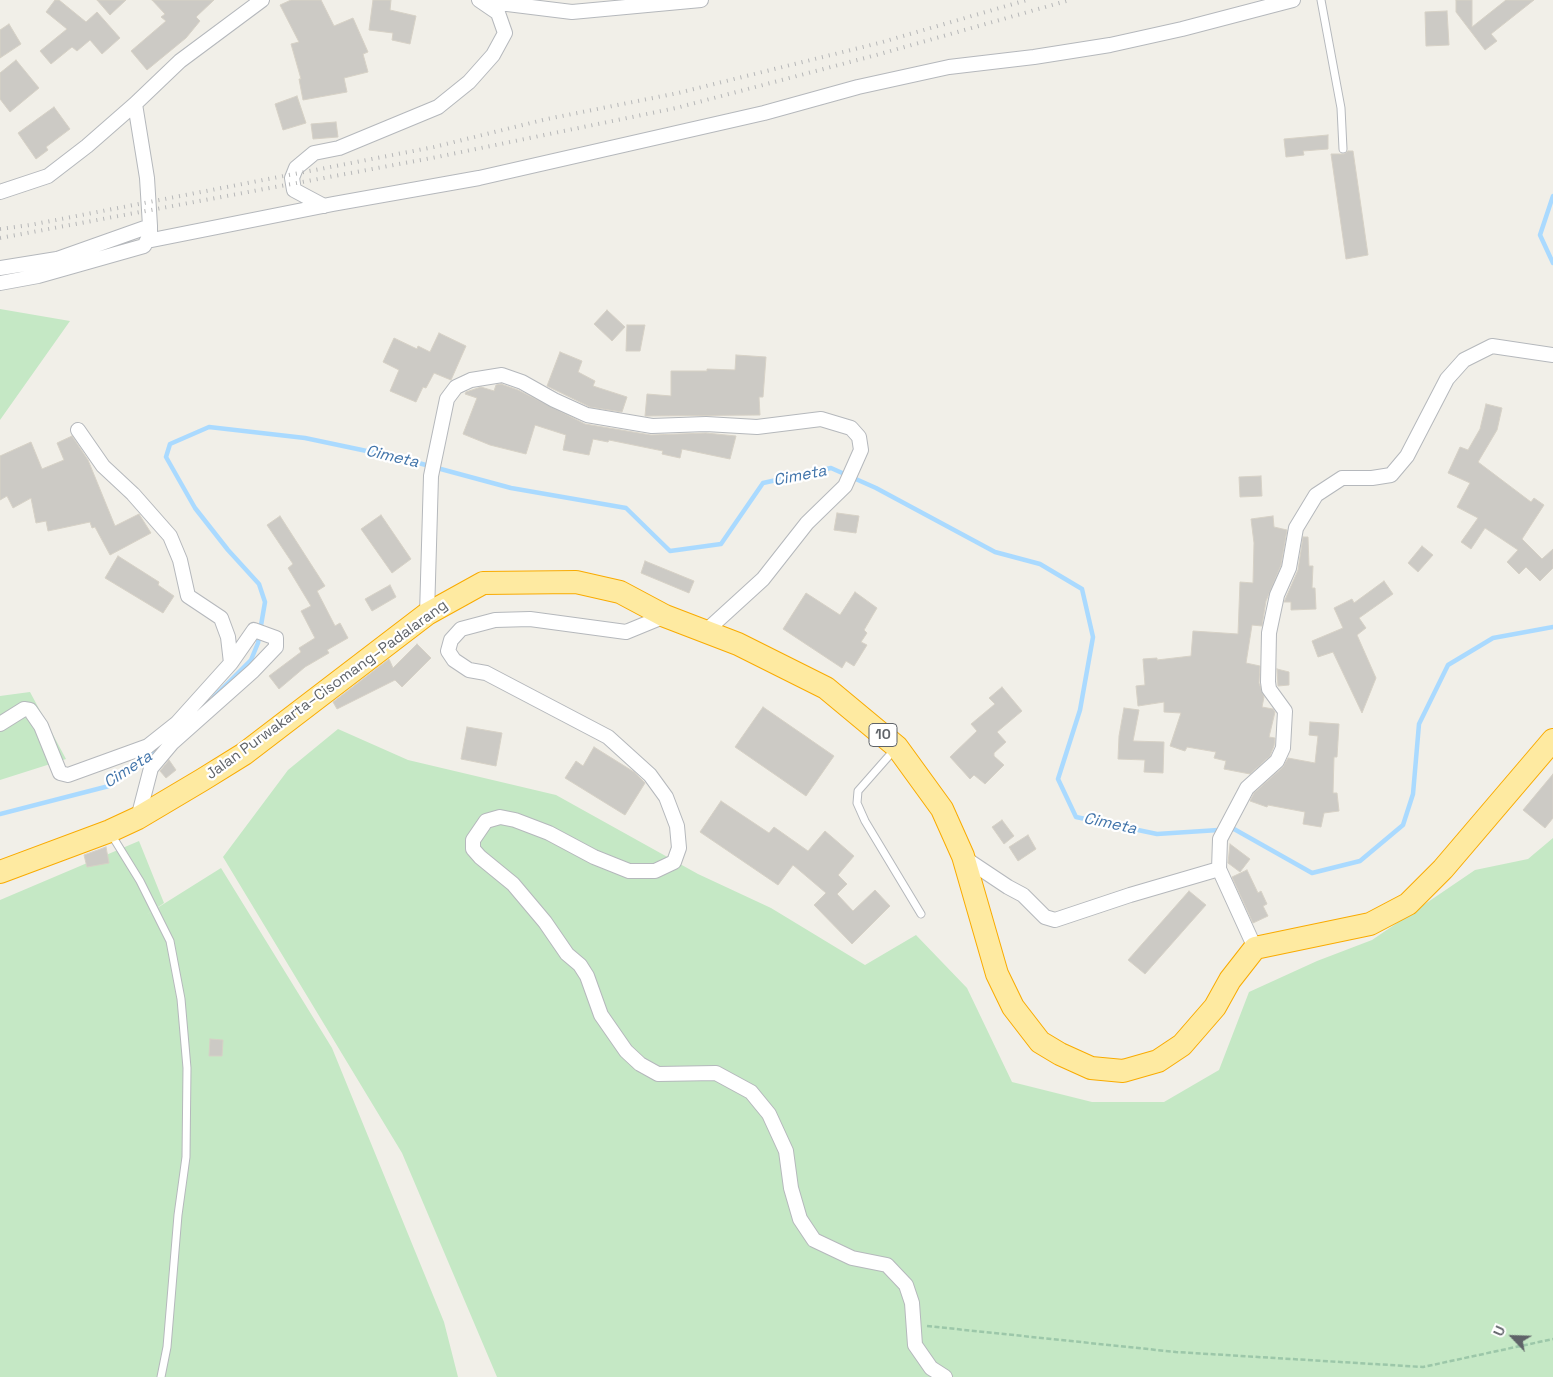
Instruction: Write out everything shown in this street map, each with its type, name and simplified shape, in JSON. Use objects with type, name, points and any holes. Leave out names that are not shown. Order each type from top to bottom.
[{"type":"highway","name":"Jalan Purwakarta–Cisomang–Padalarang","points":[[0,872],[110,831],[138,818],[244,754],[427,614],[484,583],[576,582],[620,592],[665,616],[706,631],[826,688],[897,747],[942,809],[962,856],[997,974],[1013,1007],[1040,1042],[1060,1054],[1091,1068],[1123,1072],[1158,1061],[1182,1045],[1215,1007],[1230,980],[1255,948]]},
{"type":"highway","points":[[1255,948],[1370,924],[1408,904],[1443,869],[1553,740]]},
{"type":"street","points":[[0,192],[48,176],[87,146],[180,61],[262,0]]},
{"type":"street","points":[[478,0],[572,12],[700,0]]},
{"type":"street","points":[[324,206],[294,190],[292,178],[296,168],[314,153],[339,148],[438,107],[469,82],[492,56],[505,33],[498,13],[478,0]]},
{"type":"street","points":[[147,241],[479,178],[764,113],[858,87],[949,67],[1034,57],[1110,44],[1182,29],[1293,0]]},
{"type":"street","points":[[0,283],[38,276],[144,246],[150,235],[147,178],[135,104]]},
{"type":"street","points":[[0,268],[57,259],[150,226]]},
{"type":"street","points":[[1255,948],[1219,869],[1220,839],[1247,788],[1276,761],[1283,748],[1285,711],[1269,689],[1268,682],[1269,633],[1277,595],[1291,560],[1296,528],[1316,496],[1342,478],[1372,478],[1391,474],[1407,456],[1447,379],[1464,360],[1492,346],[1553,356]]},
{"type":"street","points":[[427,614],[431,476],[435,449],[447,399],[456,387],[471,380],[502,375],[522,382],[554,400],[587,415],[652,426],[706,424],[757,427],[821,419],[851,428],[859,437],[861,450],[845,486],[807,523],[763,579],[706,631]]},
{"type":"street","points":[[78,430],[103,466],[133,494],[170,536],[180,560],[188,596],[221,618],[228,638],[231,663]]},
{"type":"street","points":[[665,616],[626,632],[530,619],[495,620],[462,629],[451,640],[448,651],[454,660],[469,670],[486,673],[608,737],[650,775],[666,798],[677,826],[679,848],[674,862],[655,871],[629,871],[594,858],[549,832],[515,820],[500,817],[486,821],[473,840],[474,849],[480,858],[513,884],[545,922],[567,954],[580,965],[587,976],[601,1015],[626,1051],[640,1064],[658,1074],[716,1073],[751,1092],[769,1114],[786,1151],[791,1188],[800,1219],[814,1240],[852,1258],[887,1265],[906,1285],[912,1302],[916,1345],[930,1368],[945,1377]]},
{"type":"street","points":[[0,724],[24,709],[30,710],[41,726],[60,773],[68,775],[148,746],[177,723],[260,632],[276,638],[276,646],[253,671],[172,743],[151,768],[138,818]]},
{"type":"street","points":[[962,856],[1023,895],[1044,917],[1055,920],[1130,895],[1219,869]]},
{"type":"lane","points":[[1320,0],[1341,108],[1343,149]]},
{"type":"lane","points":[[897,747],[858,791],[857,803],[865,821],[921,914]]},
{"type":"lane","points":[[110,831],[140,882],[170,940],[181,999],[188,1068],[186,1157],[178,1215],[167,1347],[161,1377]]},
{"type":"path","points":[[914,1325],[1176,1352],[1423,1367],[1553,1339]]},
{"type":"green space","points":[[0,309],[70,321],[0,420]]},
{"type":"green space","points":[[30,692],[66,759],[0,780],[0,696]]},
{"type":"green space","points":[[338,729],[408,760],[556,795],[698,874],[771,908],[865,965],[916,935],[967,988],[1012,1082],[1092,1102],[1164,1102],[1219,1070],[1249,992],[1317,961],[1372,940],[1475,870],[1528,859],[1553,838],[1553,1377],[497,1377],[402,1153],[223,857],[288,770]]},
{"type":"green space","points":[[139,841],[164,903],[146,915],[221,868],[332,1048],[444,1322],[458,1377],[0,1377],[0,900]]},
{"type":"building","points":[[55,0],[59,0],[86,22],[97,12],[120,38],[102,54],[90,40],[77,51],[72,47],[51,64],[40,51],[67,29],[46,12]]},
{"type":"building","points":[[97,0],[126,0],[110,15]]},
{"type":"building","points":[[152,0],[214,0],[196,17],[200,21],[186,38],[147,70],[131,51],[166,21],[161,17],[165,14]]},
{"type":"building","points":[[291,0],[321,0],[334,26],[353,18],[368,52],[363,54],[368,72],[344,78],[347,92],[303,100],[299,79],[301,79],[291,44],[299,42],[280,5]]},
{"type":"building","points":[[373,0],[391,0],[390,10],[416,16],[410,44],[392,40],[393,33],[369,30]]},
{"type":"building","points":[[1456,0],[1472,0],[1472,27],[1506,0],[1534,0],[1491,34],[1497,41],[1485,50],[1456,12]]},
{"type":"building","points":[[1447,11],[1449,45],[1426,46],[1425,12]]},
{"type":"building","points":[[9,24],[21,44],[0,58],[0,30]]},
{"type":"building","points":[[16,60],[39,88],[10,112],[0,99],[0,73]]},
{"type":"building","points":[[297,96],[306,123],[283,130],[275,104]]},
{"type":"building","points":[[54,107],[70,129],[46,147],[48,150],[36,159],[18,133]]},
{"type":"building","points":[[336,122],[338,137],[313,139],[311,124]]},
{"type":"building","points":[[1328,135],[1328,149],[1303,151],[1304,155],[1286,157],[1284,139]]},
{"type":"building","points":[[1348,151],[1353,151],[1368,255],[1346,259],[1331,154],[1344,154]]},
{"type":"building","points":[[607,310],[625,327],[612,341],[594,324]]},
{"type":"building","points":[[627,325],[645,325],[640,351],[626,351]]},
{"type":"building","points":[[439,333],[466,346],[451,380],[434,373],[426,388],[423,387],[416,402],[390,391],[399,370],[383,362],[394,338],[417,349],[418,346],[430,352]]},
{"type":"building","points":[[560,352],[582,361],[578,372],[595,381],[593,386],[627,397],[622,412],[590,407],[547,386]]},
{"type":"building","points":[[736,355],[766,357],[763,397],[759,397],[760,415],[645,416],[647,394],[671,396],[671,371],[735,370]]},
{"type":"building","points":[[501,384],[518,390],[585,424],[651,435],[706,433],[736,436],[730,459],[682,449],[680,458],[662,454],[663,451],[609,440],[608,442],[593,439],[589,455],[563,450],[566,435],[535,425],[526,454],[490,445],[463,434],[477,398],[465,394],[466,392],[481,387],[494,391],[496,385]]},
{"type":"building","points":[[1486,404],[1502,408],[1497,430],[1478,462],[1531,502],[1534,498],[1544,505],[1522,539],[1542,559],[1553,549],[1553,568],[1540,581],[1526,567],[1519,574],[1507,562],[1518,550],[1485,528],[1471,549],[1461,542],[1478,518],[1457,507],[1470,483],[1448,473],[1460,447],[1468,450],[1480,429]]},
{"type":"building","points":[[72,436],[88,460],[115,526],[139,514],[151,533],[110,555],[95,527],[92,528],[90,522],[48,531],[46,521],[36,523],[31,498],[13,508],[7,496],[0,500],[0,456],[31,442],[42,469],[64,460],[57,443]]},
{"type":"building","points":[[1261,476],[1262,496],[1240,497],[1239,477]]},
{"type":"building","points":[[837,513],[859,516],[856,533],[834,530]]},
{"type":"building","points":[[381,515],[411,559],[392,573],[361,529]]},
{"type":"building","points":[[280,516],[325,586],[317,591],[335,626],[340,623],[348,638],[327,650],[329,653],[305,667],[279,689],[269,676],[301,652],[299,648],[315,638],[301,611],[311,606],[288,568],[293,564],[267,525]]},
{"type":"building","points":[[1273,516],[1274,527],[1287,530],[1281,565],[1266,601],[1262,626],[1252,625],[1246,663],[1260,666],[1259,683],[1264,697],[1262,707],[1273,709],[1275,712],[1269,737],[1275,738],[1270,756],[1250,774],[1224,769],[1226,761],[1214,758],[1216,752],[1187,747],[1185,751],[1170,746],[1181,713],[1164,712],[1164,702],[1138,706],[1136,686],[1145,685],[1143,659],[1157,658],[1157,660],[1191,656],[1193,631],[1238,634],[1240,582],[1253,583],[1254,543],[1251,519]]},
{"type":"building","points":[[1303,537],[1308,537],[1309,566],[1313,566],[1312,588],[1315,588],[1316,609],[1291,610],[1291,602],[1284,602],[1298,570]]},
{"type":"building","points":[[1422,546],[1433,555],[1418,572],[1408,563]]},
{"type":"building","points":[[118,556],[159,582],[158,585],[174,596],[163,613],[105,578]]},
{"type":"building","points":[[645,561],[694,581],[689,593],[641,573]]},
{"type":"building","points":[[1384,581],[1393,594],[1359,618],[1366,628],[1357,635],[1376,678],[1362,713],[1333,652],[1318,657],[1312,641],[1343,628],[1334,608],[1352,599],[1354,603]]},
{"type":"building","points":[[390,585],[396,597],[372,611],[365,599]]},
{"type":"building","points":[[855,592],[877,608],[864,630],[867,633],[861,642],[867,645],[854,666],[846,661],[842,668],[783,629],[806,593],[840,615]]},
{"type":"building","points":[[417,644],[431,658],[402,687],[395,680],[337,709],[333,702],[389,659],[393,668]]},
{"type":"building","points":[[1277,669],[1289,672],[1289,685],[1278,686]]},
{"type":"building","points":[[1002,687],[1022,711],[997,732],[1006,742],[994,753],[994,756],[1004,765],[985,784],[974,775],[970,779],[950,757],[977,731],[971,724],[995,704],[989,698]]},
{"type":"building","points":[[763,707],[834,756],[806,796],[735,747]]},
{"type":"building","points":[[1124,708],[1139,710],[1133,741],[1164,742],[1163,773],[1144,772],[1145,760],[1118,759],[1119,736]]},
{"type":"building","points":[[1310,722],[1339,724],[1337,757],[1334,757],[1333,793],[1337,793],[1339,811],[1324,813],[1321,827],[1303,824],[1305,812],[1268,805],[1267,807],[1250,801],[1254,793],[1283,767],[1288,758],[1315,763],[1318,736],[1309,735]]},
{"type":"building","points":[[467,727],[502,733],[496,766],[461,759]]},
{"type":"building","points":[[594,747],[634,772],[645,783],[625,815],[565,778],[576,761],[583,766]]},
{"type":"building","points":[[169,760],[176,770],[166,778],[160,771]]},
{"type":"building","points":[[1553,774],[1553,818],[1545,828],[1523,810]]},
{"type":"building","points":[[721,801],[769,833],[774,827],[808,851],[825,831],[854,856],[838,875],[847,884],[837,894],[853,911],[875,890],[890,906],[852,944],[814,905],[826,893],[793,865],[778,885],[700,832]]},
{"type":"building","points":[[1002,820],[1014,836],[1004,844],[992,827]]},
{"type":"building","points":[[1028,835],[1036,849],[1018,861],[1009,847]]},
{"type":"building","points":[[1230,844],[1250,859],[1240,872],[1228,863]]},
{"type":"building","points":[[106,847],[109,863],[87,867],[84,855]]},
{"type":"building","points":[[1247,870],[1258,893],[1261,891],[1267,904],[1263,906],[1268,916],[1253,923],[1232,877]]},
{"type":"building","points":[[1189,891],[1206,905],[1145,974],[1128,960]]},
{"type":"building","points":[[210,1039],[223,1040],[222,1056],[209,1056]]},
{"type":"waterway","name":"Cimeta","points":[[1553,196],[1540,235],[1553,263]]},
{"type":"waterway","name":"Cimeta","points":[[214,697],[251,660],[258,643],[265,602],[259,584],[228,550],[195,508],[166,457],[170,444],[209,427],[305,438],[400,458],[511,488],[626,508],[670,551],[721,544],[763,483],[831,468],[876,488],[995,552],[1040,564],[1082,589],[1093,637],[1080,710],[1058,779],[1076,817],[1157,834],[1234,829],[1312,873],[1360,861],[1403,825],[1413,794],[1419,724],[1448,665],[1493,638],[1553,627]]},
{"type":"waterway","name":"Cimeta","points":[[0,814],[109,786],[159,749]]},
{"type":"railway","points":[[0,229],[30,225],[434,147],[547,119],[678,93],[879,43],[1027,0]]},
{"type":"railway","points":[[0,238],[437,157],[676,108],[880,54],[1070,0]]}]
